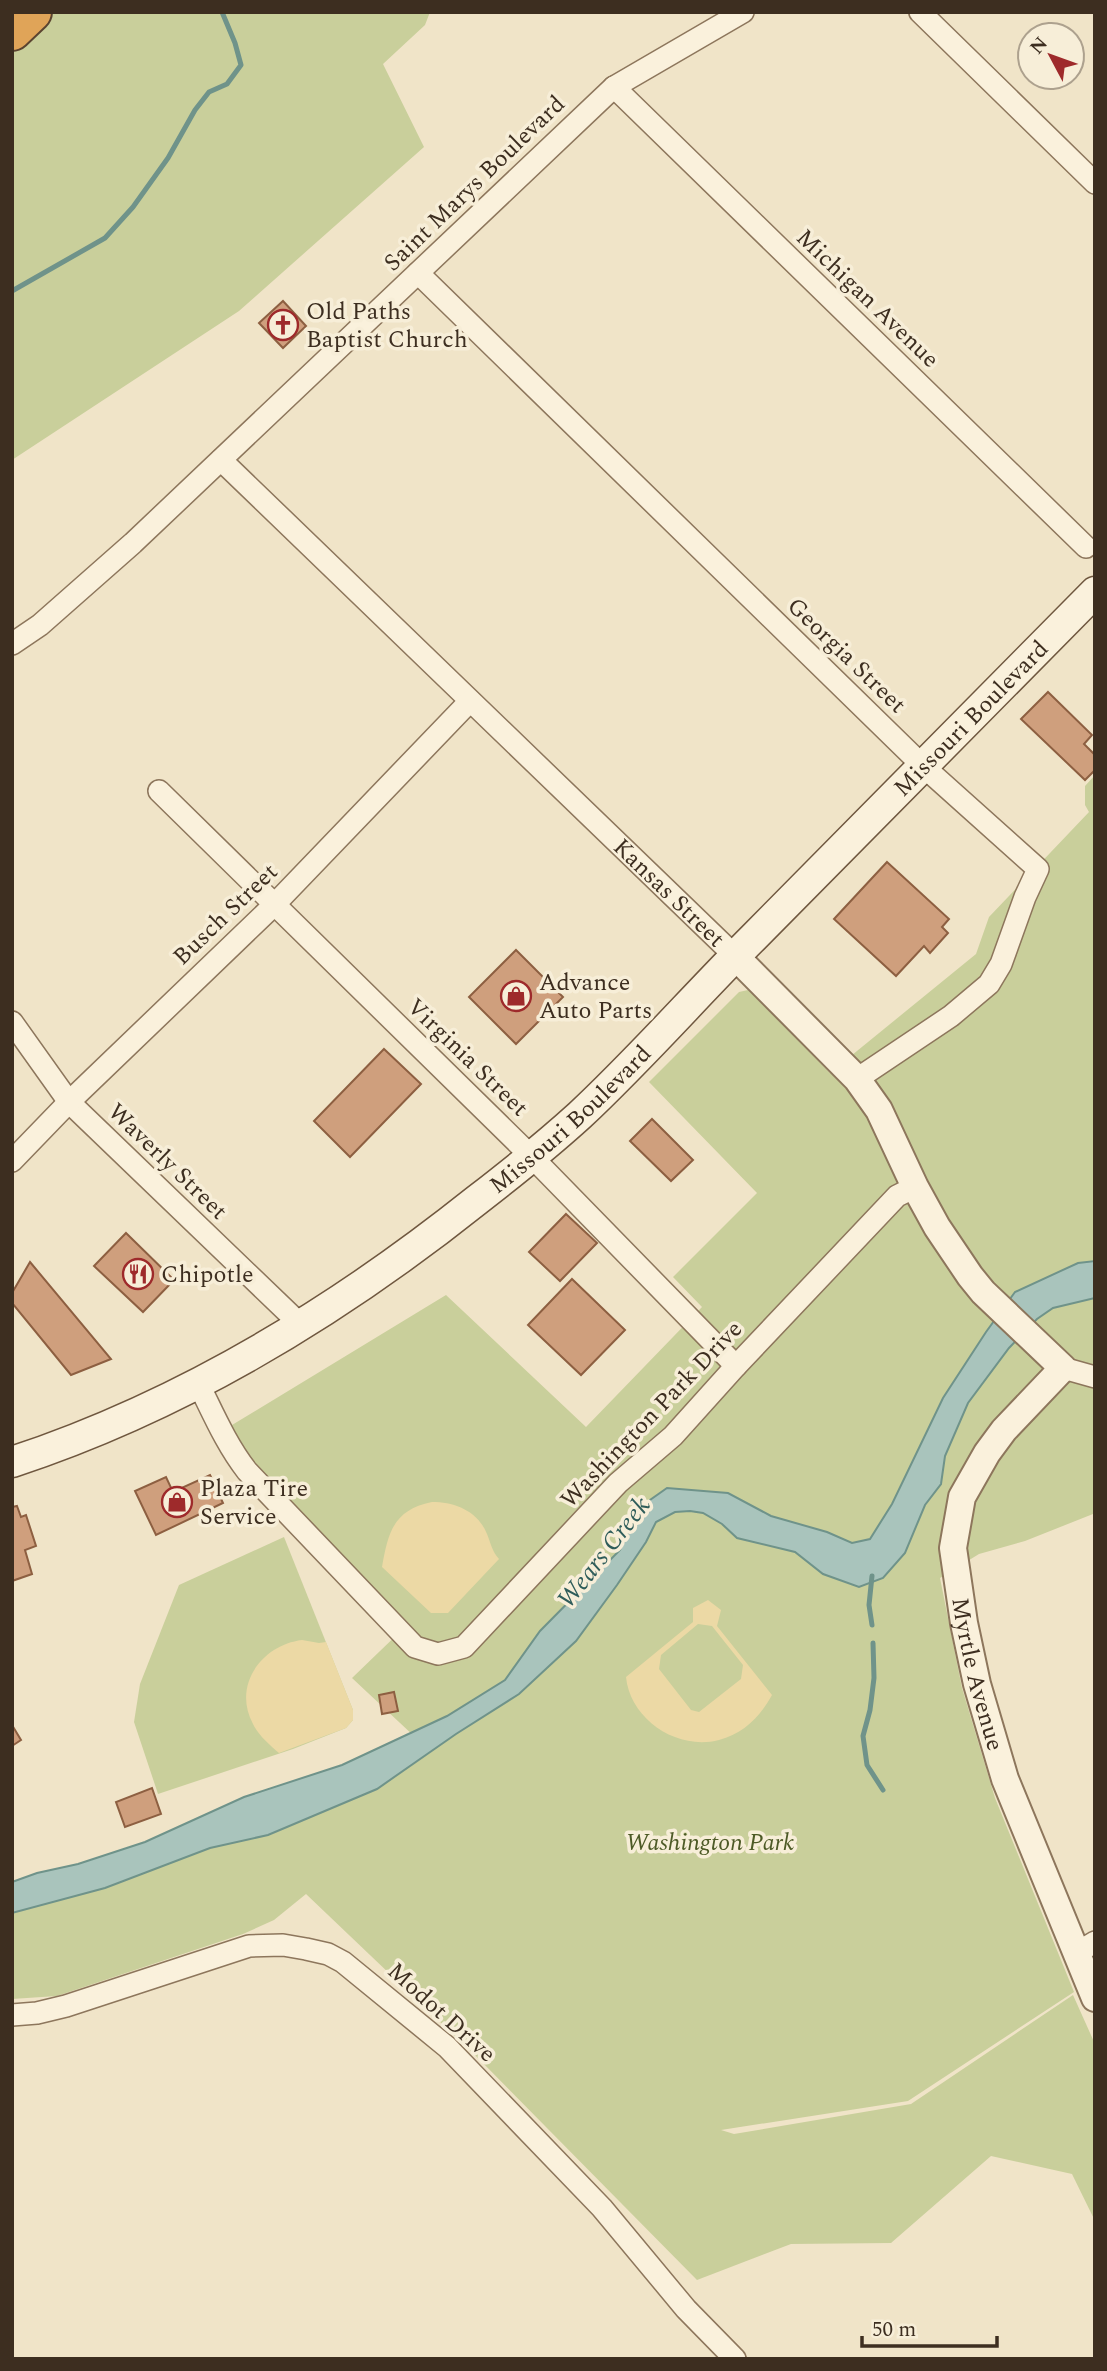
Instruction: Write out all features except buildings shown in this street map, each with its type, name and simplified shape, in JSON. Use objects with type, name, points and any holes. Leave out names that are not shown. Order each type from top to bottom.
[{"type":"highway","points":[[12,31],[32,12]]},
{"type":"main road","name":"Missouri Boulevard","points":[[12,1461],[60,1446],[104,1427],[198,1383],[302,1326],[424,1242],[532,1157],[589,1106],[1095,592]]},
{"type":"street","name":"Saint Marys Boulevard","points":[[12,644],[40,625],[133,543],[614,87],[743,12]]},
{"type":"street","points":[[920,12],[1095,183]]},
{"type":"street","name":"Michigan Avenue","points":[[614,87],[1086,547]]},
{"type":"street","name":"Georgia Street","points":[[418,273],[923,766],[1038,869],[1001,964],[989,984],[951,1016],[857,1079]]},
{"type":"street","name":"Kansas Street","points":[[221,460],[735,956],[857,1079],[879,1110],[937,1227],[983,1292],[1063,1368]]},
{"type":"street","name":"Busch Street","points":[[12,1161],[68,1102],[274,905],[470,701]]},
{"type":"street","name":"Virginia Street","points":[[159,791],[532,1157],[736,1366]]},
{"type":"street","name":"Waverly Street","points":[[12,1022],[68,1102],[302,1326]]},
{"type":"street","name":"Washington Park Drive","points":[[198,1383],[234,1455],[415,1647],[438,1654],[464,1647],[618,1483],[673,1436],[897,1196],[915,1187]]},
{"type":"street","points":[[1063,1368],[1095,1377]]},
{"type":"street","name":"Myrtle Avenue","points":[[1063,1368],[1004,1430],[987,1453],[962,1497],[953,1548],[964,1623],[977,1684],[1002,1767],[1085,1948],[1095,1998]]},
{"type":"street","name":"Modot Drive","points":[[12,2015],[37,2013],[66,2006],[249,1946],[283,1945],[328,1954],[363,1976],[447,2046],[602,2208],[687,2309],[735,2359]]},
{"type":"green space","points":[[52,12],[430,12],[425,25],[383,64],[424,147],[239,311],[12,460],[12,50]]},
{"type":"green space","name":"Washington Park","points":[[1095,775],[1095,1517],[1093,1514],[1025,1541],[979,1554],[940,1578],[962,1688],[995,1798],[1074,1992],[908,2101],[721,2130],[734,2134],[911,2104],[1073,1995],[1095,2044],[1095,2221],[1072,2174],[991,2156],[891,2243],[791,2244],[697,2280],[479,2059],[306,1894],[274,1920],[243,1934],[57,1996],[12,1999],[12,1913],[105,1888],[210,1848],[269,1835],[377,1789],[431,1752],[352,1678],[407,1625],[239,1448],[232,1425],[446,1295],[586,1427],[702,1307],[673,1277],[757,1193],[649,1082],[739,992],[748,990],[756,994],[830,1073],[976,954],[989,917],[1089,812],[1085,805],[1085,786]]},
{"type":"green space","points":[[284,1537],[353,1710],[353,1720],[346,1728],[293,1749],[158,1794],[134,1722],[140,1684],[179,1585]]},
{"type":"sand","points":[[432,1502],[457,1506],[478,1519],[499,1559],[448,1613],[431,1613],[382,1567],[390,1534],[401,1517]]},
{"type":"sand","points":[[708,1600],[721,1610],[717,1626],[772,1695],[762,1710],[743,1729],[719,1740],[687,1741],[658,1728],[636,1706],[626,1677],[693,1622],[693,1608]],"holes":[[[698,1624],[712,1626],[743,1665],[741,1679],[699,1712],[691,1710],[659,1669],[661,1655]]]},
{"type":"sand","points":[[302,1640],[326,1642],[353,1710],[353,1720],[346,1728],[279,1753],[253,1724],[247,1709],[246,1695],[249,1682],[263,1658],[288,1643]]},
{"type":"water","points":[[1095,1261],[1095,1298],[1053,1308],[1037,1319],[1009,1348],[968,1403],[945,1456],[941,1484],[925,1505],[905,1553],[883,1578],[859,1587],[823,1574],[795,1552],[737,1538],[722,1524],[703,1513],[675,1512],[656,1522],[646,1542],[576,1641],[519,1694],[377,1789],[268,1835],[210,1848],[105,1888],[12,1913],[12,1882],[145,1842],[244,1797],[342,1765],[447,1716],[505,1680],[540,1631],[620,1550],[634,1521],[650,1500],[667,1488],[728,1493],[771,1516],[827,1532],[852,1543],[870,1539],[892,1504],[943,1398],[1015,1292],[1078,1263]]},
{"type":"waterway","points":[[12,291],[105,238],[133,207],[168,158],[195,110],[209,92],[227,84],[241,65],[222,12]]},
{"type":"waterway","points":[[872,1576],[869,1605],[872,1625]]},
{"type":"waterway","points":[[873,1643],[874,1678],[863,1736],[867,1765],[883,1790]]},
{"type":"place","name":"Old Paths Baptist Church","points":[[283,325]]},
{"type":"place","name":"Advance Auto Parts","points":[[516,996]]},
{"type":"place","name":"Chipotle","points":[[138,1274]]},
{"type":"place","name":"Plaza Tire Service","points":[[177,1502]]},
{"type":"water label","name":"Wears Creek","points":[[603,1552]]}]
